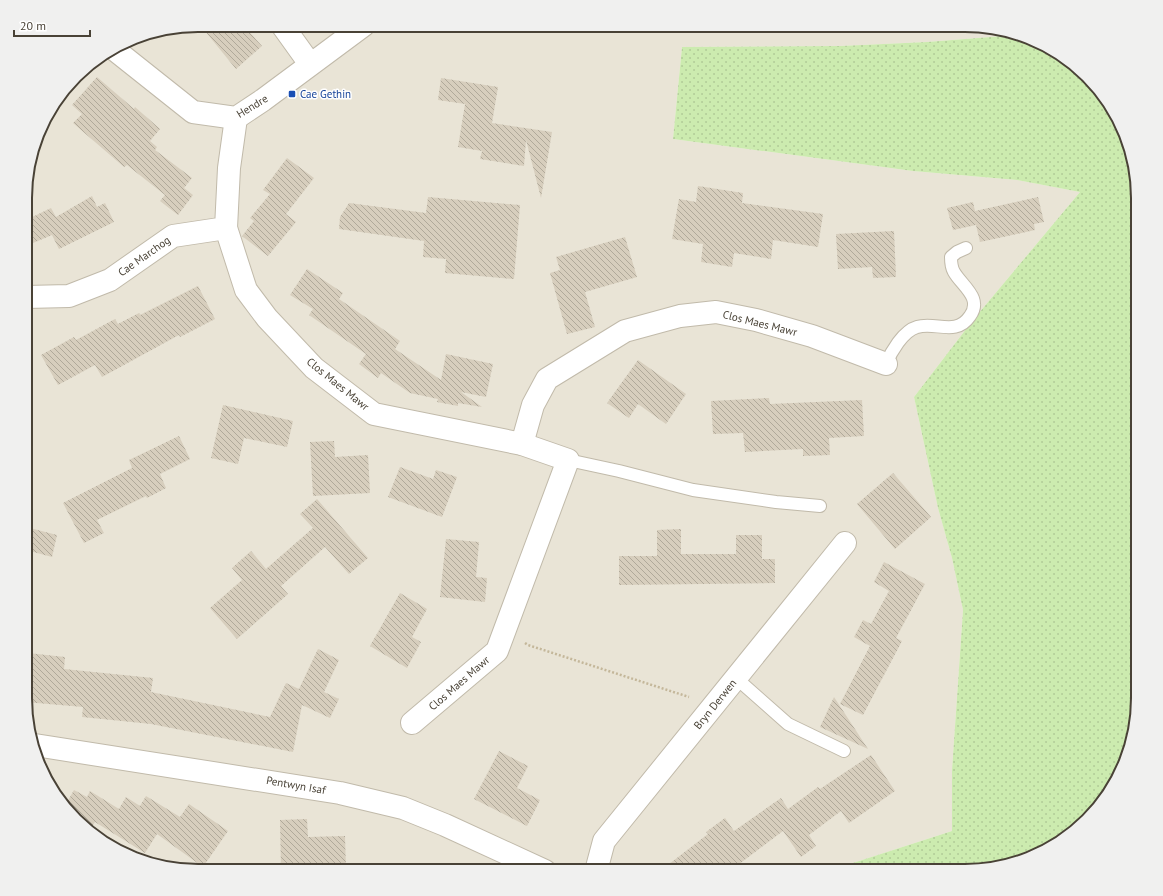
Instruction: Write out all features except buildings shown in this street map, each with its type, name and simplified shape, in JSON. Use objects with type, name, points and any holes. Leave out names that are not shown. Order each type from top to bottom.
[{"type":"street","points":[[287,32],[310,64]]},
{"type":"street","name":"Hendre","points":[[118,52],[193,112],[236,118],[263,100],[354,32]]},
{"type":"street","points":[[226,228],[229,168],[236,118]]},
{"type":"street","name":"Cae Marchog","points":[[32,297],[69,296],[110,280],[173,236],[226,228]]},
{"type":"street","name":"Clos Maes Mawr","points":[[226,228],[246,290],[267,318],[314,368],[374,414],[522,444],[568,460],[497,651],[412,723]]},
{"type":"street","name":"Clos Maes Mawr","points":[[522,444],[533,405],[547,379],[626,331],[680,316],[716,312],[756,320],[812,336],[886,364]]},
{"type":"street","name":"Bryn Derwen","points":[[598,864],[604,840],[845,543]]},
{"type":"street","name":"Pentwyn Isaf","points":[[39,745],[340,793],[396,806],[445,825],[530,864]]},
{"type":"lane","points":[[886,364],[898,344],[907,333],[916,327],[927,325],[955,328],[971,316],[974,305],[973,297],[954,272],[951,265],[952,257],[957,252],[966,248]]},
{"type":"lane","points":[[568,460],[619,471],[693,490],[776,502],[820,506]]},
{"type":"lane","points":[[736,678],[788,724],[844,751]]},
{"type":"path","points":[[528,646],[714,705]]},
{"type":"shaded area","points":[[188,32],[975,32],[1001,36],[927,42],[840,46],[682,47],[673,139],[913,171],[1017,180],[1080,192],[973,320],[914,397],[938,508],[952,558],[963,610],[952,770],[952,831],[850,864],[188,864],[166,861],[145,855],[115,842],[97,830],[73,807],[54,781],[41,751],[35,730],[32,708],[32,188],[35,166],[41,145],[54,115],[66,97],[89,73],[115,54],[145,41],[166,35]]},
{"type":"green space","points":[[1001,36],[1018,41],[1048,54],[1074,73],[1097,97],[1114,125],[1125,155],[1131,188],[1130,719],[1122,751],[1114,771],[1097,799],[1074,823],[1048,842],[1018,855],[986,863],[850,864],[952,831],[952,770],[963,610],[952,558],[938,508],[914,397],[973,320],[1080,192],[1017,180],[913,171],[673,139],[682,47],[840,46],[927,42]]},
{"type":"place","name":"Cae Gethin","points":[[292,94]]}]
